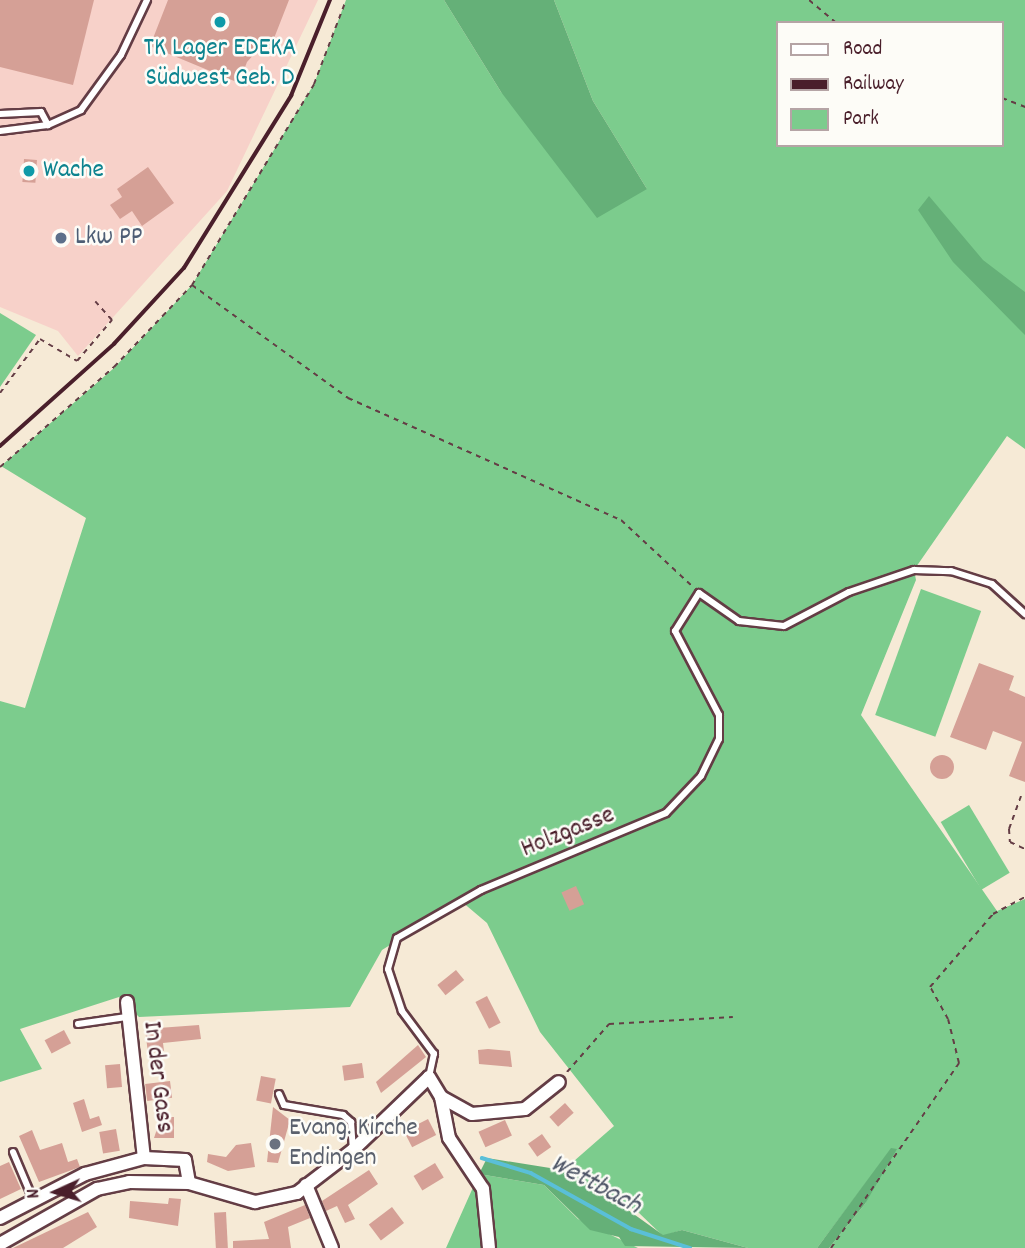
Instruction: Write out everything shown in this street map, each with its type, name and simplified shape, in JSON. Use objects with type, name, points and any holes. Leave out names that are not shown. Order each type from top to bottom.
[{"type":"street","name":"In der Gass","points":[[127,1002],[125,1017],[144,1158]]},
{"type":"street","points":[[0,1244],[97,1189],[171,1181],[189,1183],[255,1202],[306,1185],[353,1150],[429,1077],[441,1097],[443,1125],[483,1189],[489,1248]]},
{"type":"street","points":[[441,1097],[472,1114],[525,1109],[559,1083]]},
{"type":"street","points":[[0,1218],[32,1197],[144,1158],[172,1158],[190,1164],[189,1183]]},
{"type":"street","points":[[171,1181],[172,1158]]},
{"type":"street","points":[[306,1185],[332,1248]]},
{"type":"lane","points":[[0,131],[48,125],[81,110],[101,88],[147,0]]},
{"type":"lane","points":[[0,114],[41,112],[48,125]]},
{"type":"lane","points":[[699,593],[739,621],[783,626],[849,592],[914,570],[951,571],[992,584],[1025,614]]},
{"type":"lane","name":"Holzgasse","points":[[429,1077],[434,1054],[402,1011],[388,969],[397,938],[481,890],[666,813],[701,776],[719,739],[719,715],[675,631],[699,593]]},
{"type":"lane","points":[[78,1024],[125,1017]]},
{"type":"lane","points":[[279,1094],[284,1105],[343,1115],[351,1122],[353,1150]]},
{"type":"lane","points":[[13,1152],[32,1197]]},
{"type":"path","points":[[0,467],[114,368],[192,285],[314,84],[346,0]]},
{"type":"path","points":[[809,0],[834,21]]},
{"type":"path","points":[[1004,99],[1025,107]]},
{"type":"path","points":[[192,285],[348,398],[621,520],[699,593]]},
{"type":"path","points":[[0,393],[40,339],[77,362],[113,320],[94,301]]},
{"type":"path","points":[[1021,796],[1009,830],[1010,842],[1025,849]]},
{"type":"path","points":[[831,1248],[959,1063],[948,1019],[930,987],[993,914],[1025,897]]},
{"type":"path","points":[[559,1083],[609,1024],[733,1017]]},
{"type":"shaded area","points":[[0,0],[318,0],[227,191],[78,356],[58,331],[0,307]]},
{"type":"green space","points":[[346,0],[444,0],[501,92],[647,189],[593,101],[554,0],[1025,0],[1025,449],[1007,436],[914,570],[916,580],[861,715],[997,911],[1025,899],[1025,1248],[829,1248],[865,1204],[884,1159],[817,1248],[748,1248],[682,1230],[663,1236],[638,1212],[566,1168],[614,1126],[540,1032],[487,923],[461,901],[382,950],[350,1007],[139,1017],[119,997],[20,1029],[42,1069],[0,1082],[0,701],[25,708],[86,518],[1,466],[114,368],[192,285],[314,84]]},
{"type":"green space","points":[[444,0],[554,0],[593,101],[647,189],[597,218],[501,92]]},
{"type":"green space","points":[[929,196],[983,260],[1025,292],[1025,335],[953,262],[918,210]]},
{"type":"green space","points":[[0,313],[36,335],[0,387]]},
{"type":"green space","points":[[921,589],[981,611],[935,737],[875,715]]},
{"type":"green space","points":[[969,805],[1010,873],[981,890],[941,822]]},
{"type":"green space","points":[[891,1148],[897,1149],[865,1204],[829,1248],[817,1248]]},
{"type":"green space","points":[[487,1158],[575,1172],[663,1235],[682,1230],[748,1248],[625,1246],[619,1237],[590,1230],[544,1185],[479,1174]]},
{"type":"green space","points":[[479,1174],[544,1185],[578,1219],[638,1248],[446,1248]]},
{"type":"building","points":[[0,0],[94,0],[73,85],[0,67]]},
{"type":"building","name":"TK Lager EDEKA Südwest Geb. D","points":[[168,0],[289,0],[271,46],[264,43],[247,62],[239,83],[150,46]]},
{"type":"building","name":"Wache","points":[[24,159],[37,160],[35,183],[22,182]]},
{"type":"building","points":[[148,167],[174,203],[142,226],[132,211],[120,219],[110,205],[122,197],[117,189]]},
{"type":"building","points":[[979,663],[1014,676],[1009,690],[1025,697],[1025,782],[1009,776],[1022,742],[993,731],[986,750],[950,737]]},
{"type":"building","points":[[942,755],[951,758],[954,767],[951,776],[942,779],[933,776],[930,767],[933,758]]},
{"type":"building","points":[[576,886],[584,904],[570,911],[561,893]]},
{"type":"building","points":[[456,970],[464,980],[446,995],[437,985]]},
{"type":"building","points":[[487,996],[501,1023],[489,1029],[475,1002]]},
{"type":"building","points":[[199,1025],[201,1039],[163,1043],[164,1051],[148,1053],[145,1029]]},
{"type":"building","points":[[64,1030],[71,1043],[52,1054],[45,1040]]},
{"type":"building","points":[[418,1045],[426,1057],[381,1093],[376,1082]]},
{"type":"building","points":[[478,1050],[510,1051],[512,1067],[479,1064]]},
{"type":"building","points":[[362,1063],[364,1078],[344,1081],[342,1066]]},
{"type":"building","points":[[120,1064],[122,1087],[107,1088],[105,1065]]},
{"type":"building","points":[[261,1076],[276,1079],[271,1103],[256,1101]]},
{"type":"building","points":[[170,1081],[172,1098],[147,1101],[145,1084]]},
{"type":"building","points":[[84,1099],[90,1119],[99,1116],[102,1125],[82,1132],[73,1103]]},
{"type":"building","points":[[565,1103],[574,1113],[558,1127],[549,1117]]},
{"type":"building","name":"Evang. Kirche Endingen","points":[[273,1107],[290,1120],[278,1163],[267,1162]]},
{"type":"building","points":[[161,1117],[174,1117],[174,1138],[154,1138]]},
{"type":"building","points":[[428,1119],[436,1135],[412,1147],[404,1131]]},
{"type":"building","points":[[505,1120],[512,1136],[485,1147],[479,1132]]},
{"type":"building","points":[[116,1129],[120,1151],[103,1154],[99,1132]]},
{"type":"building","points":[[32,1130],[40,1150],[62,1143],[68,1162],[77,1159],[80,1167],[39,1182],[19,1136]]},
{"type":"building","points":[[542,1134],[551,1147],[537,1157],[528,1144]]},
{"type":"building","points":[[251,1143],[255,1167],[228,1171],[207,1162],[208,1154],[226,1157],[236,1145]]},
{"type":"building","points":[[9,1162],[21,1189],[0,1199],[0,1166]]},
{"type":"building","points":[[435,1163],[444,1178],[422,1190],[414,1176]]},
{"type":"building","points":[[369,1170],[378,1184],[348,1205],[355,1219],[345,1223],[337,1206],[326,1211],[322,1201]]},
{"type":"building","points":[[169,1198],[181,1199],[178,1226],[129,1218],[130,1201],[168,1204]]},
{"type":"building","points":[[305,1205],[310,1218],[288,1227],[291,1248],[233,1248],[233,1241],[269,1239],[264,1222]]},
{"type":"building","points":[[392,1207],[404,1223],[381,1240],[369,1224]]},
{"type":"building","points":[[88,1212],[97,1227],[63,1248],[13,1248]]},
{"type":"building","points":[[226,1212],[228,1248],[216,1248],[214,1213]]},
{"type":"waterway","name":"Wettbach","points":[[482,1158],[531,1173],[631,1229],[690,1248]]},
{"type":"railway","points":[[0,446],[114,344],[184,268],[291,96],[330,0]]},
{"type":"place","name":"TK Lager EDEKA Südwest Geb. D","points":[[220,22]]},
{"type":"place","name":"Wache","points":[[29,171]]},
{"type":"place","name":"Lkw PP","points":[[61,238]]},
{"type":"place","name":"Evang. Kirche Endingen","points":[[275,1144]]}]
